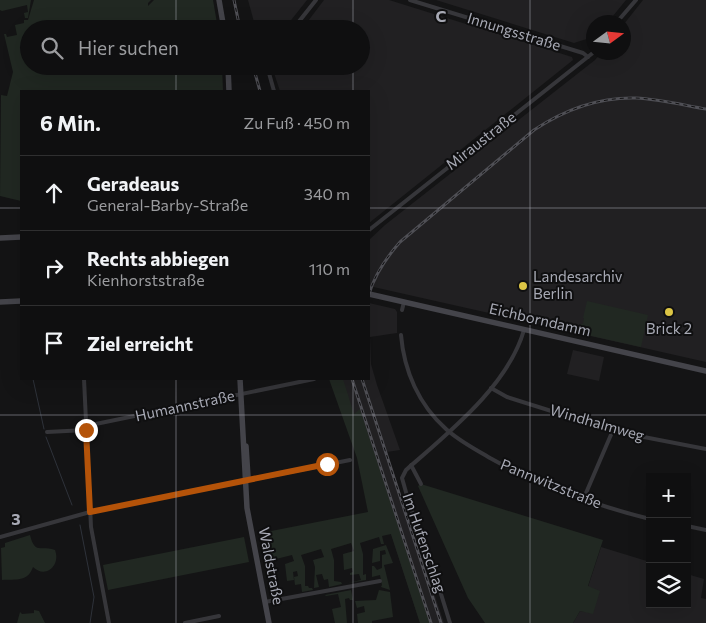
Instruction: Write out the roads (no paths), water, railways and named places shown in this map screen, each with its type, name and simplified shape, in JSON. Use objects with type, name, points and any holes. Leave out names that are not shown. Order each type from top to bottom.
[{"type":"main road","points":[[219,0],[222,20]]},
{"type":"main road","points":[[228,75],[229,90]]},
{"type":"main road","points":[[0,238],[20,237]]},
{"type":"main road","name":"Eichborndamm","points":[[370,294],[706,371]]},
{"type":"main road","points":[[0,302],[20,302]]},
{"type":"main road","name":"Waldstraße","points":[[240,380],[243,437],[246,445],[246,480],[249,514],[269,623]]},
{"type":"street","points":[[300,20],[316,0]]},
{"type":"street","name":"Innungsstraße","points":[[410,0],[586,55]]},
{"type":"street","points":[[623,15],[636,0]]},
{"type":"street","name":"Miraustraße","points":[[370,229],[586,59]]},
{"type":"street","points":[[270,75],[274,90]]},
{"type":"street","points":[[402,310],[404,302]]},
{"type":"street","points":[[411,465],[450,432],[491,388],[509,361],[524,330]]},
{"type":"street","name":"Pannwitzstraße","points":[[401,335],[406,366],[416,390],[430,412],[464,443],[513,470],[583,500],[646,518]]},
{"type":"street","points":[[84,380],[91,527],[109,623]]},
{"type":"street","name":"Humannstraße","points":[[47,432],[86,428],[309,380]]},
{"type":"street","name":"Windhalmweg","points":[[491,388],[507,397],[612,430],[706,450]]},
{"type":"street","points":[[583,500],[612,430]]},
{"type":"street","points":[[0,537],[90,512],[350,460]]},
{"type":"street","name":"Im Hufenschlag","points":[[421,484],[411,465],[402,478],[411,510],[419,523],[450,623]]},
{"type":"street","points":[[691,527],[706,530]]},
{"type":"street","points":[[265,602],[380,581]]},
{"type":"street","points":[[185,623],[219,616]]},
{"type":"waterway","points":[[33,380],[44,429]]},
{"type":"waterway","points":[[46,437],[72,505]]},
{"type":"waterway","points":[[80,525],[94,597],[90,623]]},
{"type":"railway","points":[[234,0],[238,20]]},
{"type":"railway","points":[[256,75],[260,90]]},
{"type":"railway","points":[[370,291],[382,266],[400,242],[534,130],[557,116],[595,102],[622,98],[653,100],[706,109]]},
{"type":"railway","points":[[352,380],[431,623]]},
{"type":"railway","points":[[362,380],[441,623]]},
{"type":"place","name":"Landesarchiv Berlin","points":[[523,286]]},
{"type":"place","name":"Brick 2","points":[[669,312]]}]
